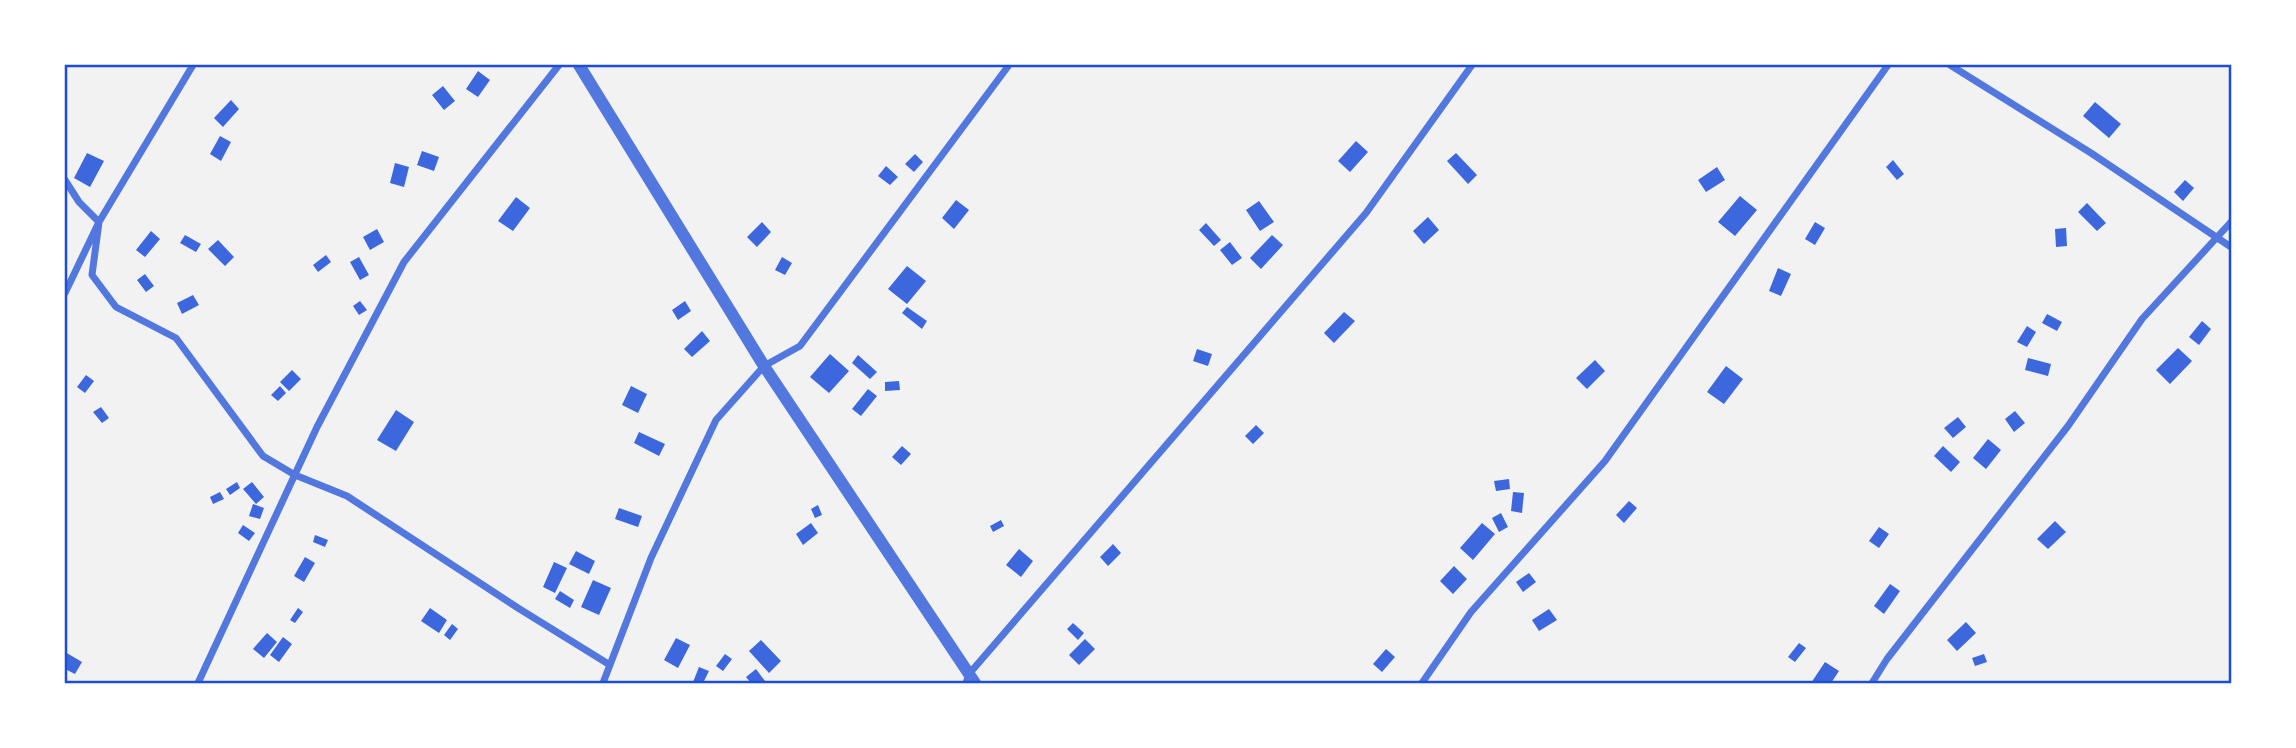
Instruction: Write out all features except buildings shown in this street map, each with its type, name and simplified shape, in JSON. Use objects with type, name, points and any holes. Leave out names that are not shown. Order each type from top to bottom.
[{"type":"street","points":[[65,293],[99,222],[193,65]]},
{"type":"street","points":[[198,683],[317,427],[404,262],[559,65]]},
{"type":"street","points":[[579,65],[764,366],[970,680],[1366,213],[1472,65]]},
{"type":"street","points":[[603,683],[651,558],[716,420],[764,366],[800,346],[1009,65]]},
{"type":"street","points":[[1422,683],[1471,612],[1605,461],[1888,65]]},
{"type":"street","points":[[1951,65],[2091,153],[2231,247]]},
{"type":"street","points":[[65,180],[79,202],[99,222]]},
{"type":"street","points":[[99,222],[92,275],[116,307],[176,338],[263,456],[295,475],[347,496],[610,665]]},
{"type":"street","points":[[1872,683],[1887,659],[2068,426],[2142,319],[2231,222]]}]
